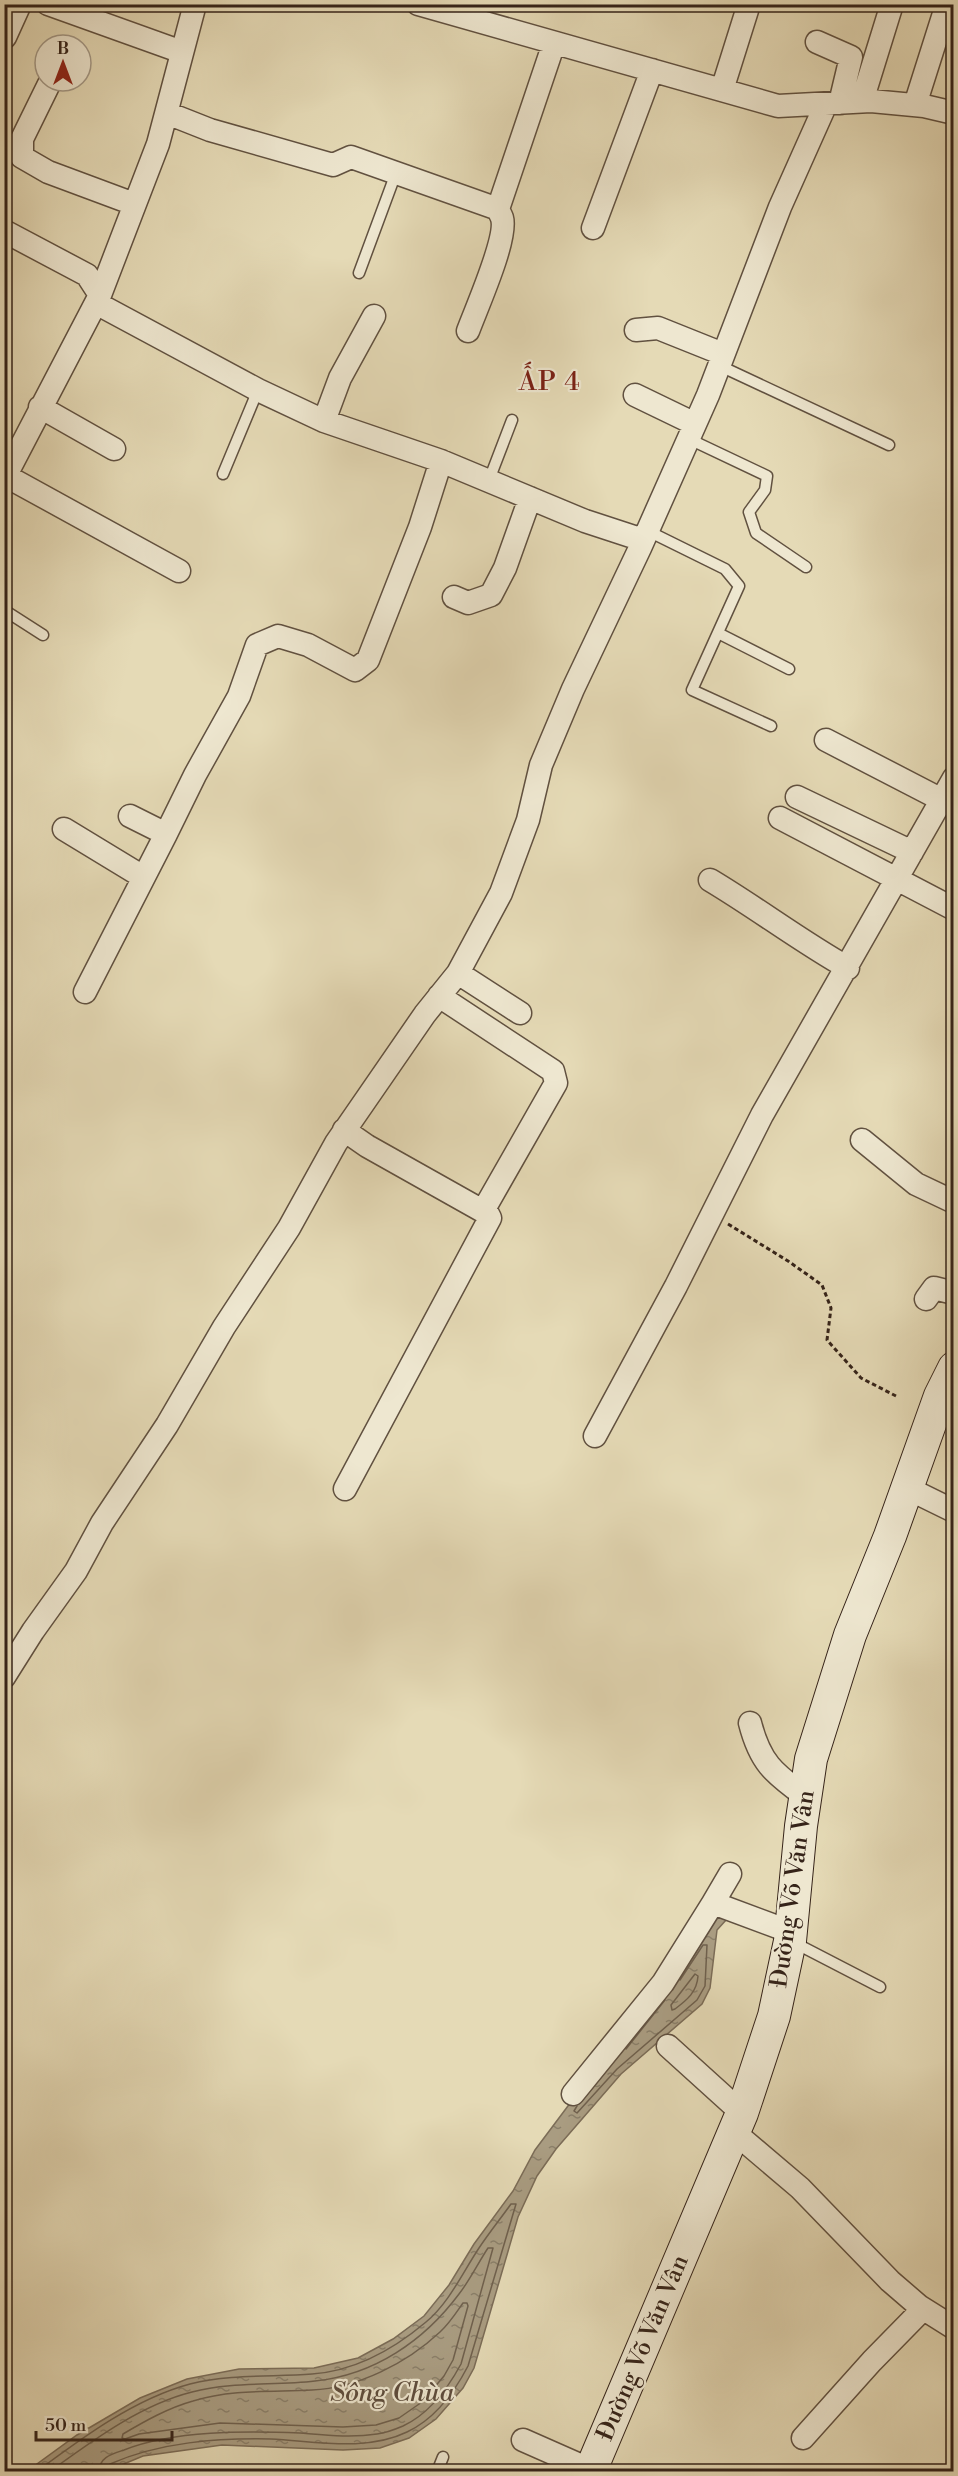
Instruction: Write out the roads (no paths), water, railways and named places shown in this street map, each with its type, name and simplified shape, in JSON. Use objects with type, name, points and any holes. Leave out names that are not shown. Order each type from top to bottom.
[{"type":"street","points":[[5,37],[20,4]]},
{"type":"street","points":[[48,4],[182,52]]},
{"type":"street","points":[[179,571],[5,478],[98,299],[158,144],[195,4]]},
{"type":"street","points":[[417,4],[449,9],[554,44],[778,106],[843,103],[915,105],[954,113]]},
{"type":"street","points":[[722,90],[749,4]]},
{"type":"street","points":[[4,1677],[33,1631],[76,1571],[102,1523],[168,1425],[224,1327],[289,1228],[344,1131],[439,996],[458,973],[501,893],[528,820],[541,765],[573,688],[692,432],[780,207],[843,103],[892,4]]},
{"type":"street","points":[[915,105],[947,4]]},
{"type":"street","points":[[817,42],[851,57],[843,103]]},
{"type":"street","points":[[468,332],[494,260],[502,230],[502,219],[498,209],[554,44]]},
{"type":"street","points":[[593,228],[652,70]]},
{"type":"street","points":[[45,93],[22,139],[22,158],[48,172],[134,204]]},
{"type":"street","points":[[167,113],[210,130],[333,165],[351,157],[498,209]]},
{"type":"street","points":[[4,231],[87,275],[98,299],[258,390],[324,421],[441,461],[585,521],[645,535]]},
{"type":"street","points":[[324,421],[339,378],[374,316]]},
{"type":"street","points":[[636,330],[657,327],[720,359]]},
{"type":"street","points":[[635,394],[692,432]]},
{"type":"street","points":[[40,407],[114,449]]},
{"type":"street","points":[[85,992],[195,775],[239,696],[257,645],[278,636],[308,645],[355,670],[368,660],[420,527],[441,461]]},
{"type":"street","points":[[454,597],[468,603],[491,595],[505,568],[530,498]]},
{"type":"street","points":[[826,740],[942,800]]},
{"type":"street","points":[[596,1436],[712,1216],[762,1115],[848,968],[954,778]]},
{"type":"street","points":[[797,797],[912,852]]},
{"type":"street","points":[[130,816],[166,834]]},
{"type":"street","points":[[780,818],[954,909]]},
{"type":"street","points":[[64,829],[144,877]]},
{"type":"street","points":[[710,880],[759,909],[821,953],[848,968]]},
{"type":"street","points":[[458,973],[520,1014]]},
{"type":"street","points":[[439,996],[553,1071],[556,1077],[556,1083],[483,1211]]},
{"type":"street","points":[[344,1131],[483,1211],[490,1218],[345,1489]]},
{"type":"street","points":[[862,1140],[916,1184],[954,1202]]},
{"type":"street","points":[[926,1299],[934,1288],[954,1293]]},
{"type":"street","name":"Đường Võ Văn Vân","points":[[591,2471],[738,2122],[774,2016],[791,1936],[805,1796],[811,1759],[850,1635],[940,1396],[953,1370]]},
{"type":"street","points":[[907,1488],[954,1511]]},
{"type":"street","points":[[750,1723],[765,1763],[779,1777],[805,1796]]},
{"type":"street","points":[[573,2094],[663,1983],[730,1874]]},
{"type":"street","points":[[713,1904],[791,1936]]},
{"type":"street","points":[[668,2046],[890,2282],[923,2309],[954,2328]]},
{"type":"street","points":[[803,2438],[872,2361],[923,2309]]},
{"type":"street","points":[[523,2440],[591,2471]]},
{"type":"lane","points":[[359,273],[396,173]]},
{"type":"lane","points":[[720,359],[889,445]]},
{"type":"lane","points":[[223,474],[258,390]]},
{"type":"lane","points":[[489,480],[512,420]]},
{"type":"lane","points":[[692,432],[767,476],[765,490],[749,512],[756,533],[806,567]]},
{"type":"lane","points":[[645,535],[725,569],[739,586],[692,690],[771,726]]},
{"type":"lane","points":[[4,610],[43,635]]},
{"type":"lane","points":[[718,633],[789,669]]},
{"type":"lane","points":[[791,1936],[880,1987]]},
{"type":"lane","points":[[437,2472],[443,2457]]},
{"type":"water","name":"Sông Chùa","points":[[714,1911],[726,1920],[717,1930],[710,1988],[702,2004],[621,2074],[556,2149],[537,2176],[518,2217],[474,2368],[463,2388],[436,2419],[409,2438],[380,2448],[343,2450],[222,2445],[143,2456],[107,2471],[26,2472],[77,2435],[140,2398],[187,2379],[239,2369],[314,2368],[358,2358],[393,2339],[424,2316],[449,2285],[474,2244],[513,2191],[535,2150]]},
{"type":"district","name":"ẤP 4","points":[[550,382]]}]
